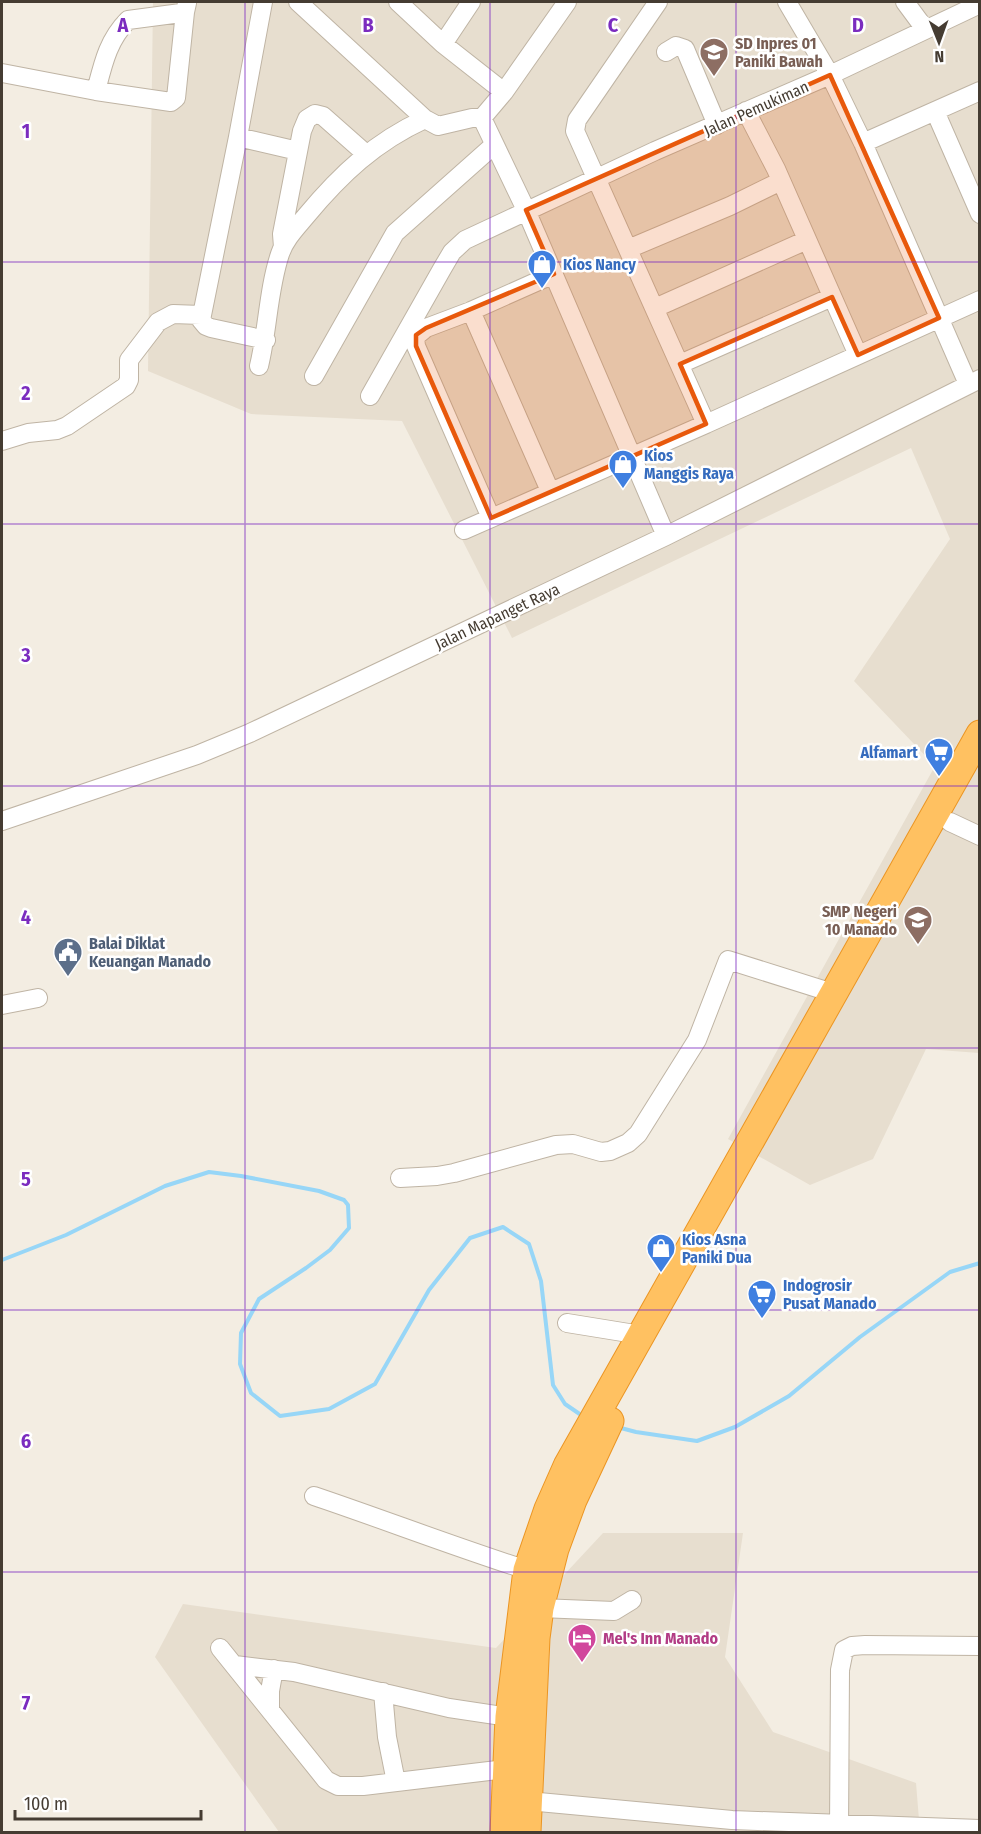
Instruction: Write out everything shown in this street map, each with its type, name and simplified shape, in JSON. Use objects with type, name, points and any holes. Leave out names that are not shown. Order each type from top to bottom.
[{"type":"highway","points":[[609,1406],[626,1387],[722,1208],[832,993],[980,734]]},
{"type":"highway","points":[[504,1833],[509,1717],[527,1570],[548,1509],[576,1471],[641,1335],[722,1208],[980,770]]},
{"type":"highway","points":[[527,1833],[536,1638],[540,1608],[555,1549],[573,1500],[576,1471]]},
{"type":"street","points":[[263,2],[201,315],[206,326],[266,339]]},
{"type":"street","points":[[298,2],[425,119],[438,126],[471,118],[482,118],[504,92],[567,2]]},
{"type":"street","points":[[399,2],[443,44],[504,92]]},
{"type":"street","points":[[443,44],[471,2]]},
{"type":"street","points":[[658,2],[604,78],[575,125],[576,137],[597,178],[706,424]]},
{"type":"street","points":[[787,2],[830,75],[863,143],[939,318],[974,381]]},
{"type":"street","points":[[905,2],[925,29]]},
{"type":"street","name":"Jalan Pemukiman","points":[[370,396],[452,252],[465,240],[526,210],[830,75],[980,4]]},
{"type":"street","points":[[2,73],[96,91],[171,102],[176,98],[186,7],[128,20],[113,37],[103,62],[96,91]]},
{"type":"street","points":[[666,52],[676,46],[685,50],[717,125]]},
{"type":"street","points":[[863,143],[980,91]]},
{"type":"street","points":[[746,111],[781,181],[858,355]]},
{"type":"street","points":[[935,111],[980,214]]},
{"type":"street","points":[[283,247],[282,234],[298,151],[307,120],[319,114],[366,154]]},
{"type":"street","points":[[482,118],[526,210],[666,536]]},
{"type":"street","points":[[259,366],[266,339],[272,283],[287,238],[344,174],[366,154],[403,129],[425,119]]},
{"type":"street","points":[[238,137],[298,151]]},
{"type":"street","points":[[314,376],[395,232],[494,145]]},
{"type":"street","points":[[628,249],[730,206],[781,181]]},
{"type":"street","points":[[655,308],[807,240]]},
{"type":"street","points":[[491,518],[415,341],[416,335],[426,328],[471,311],[554,274]]},
{"type":"street","points":[[680,364],[832,297]]},
{"type":"street","points":[[464,530],[980,300]]},
{"type":"street","points":[[471,311],[550,491]]},
{"type":"street","points":[[2,441],[28,433],[57,430],[76,421],[126,386],[129,380],[129,360],[159,322],[173,314],[201,315]]},
{"type":"street","name":"Jalan Mapanget Raya","points":[[2,821],[197,755],[250,733],[666,536],[974,381]]},
{"type":"street","points":[[950,822],[980,836]]},
{"type":"street","points":[[400,1178],[454,1173],[556,1144],[573,1144],[601,1152],[610,1151],[628,1143],[648,1121],[697,1040],[728,960],[832,993]]},
{"type":"street","points":[[2,1005],[38,998]]},
{"type":"street","points":[[567,1323],[641,1335]]},
{"type":"street","points":[[314,1496],[527,1570]]},
{"type":"street","points":[[540,1608],[614,1611],[632,1600]]},
{"type":"street","points":[[839,1828],[840,1670],[844,1650],[852,1646],[865,1645],[980,1646]]},
{"type":"street","points":[[220,1648],[326,1780],[338,1786],[363,1786],[506,1769]]},
{"type":"street","points":[[235,1665],[274,1669],[449,1708],[509,1717]]},
{"type":"street","points":[[270,1710],[274,1669]]},
{"type":"street","points":[[383,1692],[387,1737],[396,1782]]},
{"type":"street","points":[[528,1801],[839,1828],[980,1829]]},
{"type":"highlighted area","points":[[830,75],[939,318],[858,355],[832,297],[680,364],[706,424],[491,518],[416,346],[416,335],[426,328],[554,274],[526,210]]},
{"type":"shaded area","points":[[153,2],[979,2],[979,1053],[926,1049],[873,1159],[810,1185],[728,1139],[935,766],[854,681],[950,539],[911,448],[512,638],[402,421],[251,414],[148,371]]},
{"type":"shaded area","points":[[603,1533],[743,1533],[725,1657],[773,1732],[916,1783],[920,1832],[279,1832],[155,1657],[183,1604],[496,1648]]},
{"type":"waterway","points":[[2,1260],[66,1235],[165,1186],[209,1172],[319,1191],[344,1200],[348,1205],[349,1228],[330,1250],[259,1299],[241,1333],[240,1364],[251,1393],[280,1416],[329,1409],[375,1384],[429,1290],[470,1238],[503,1227],[529,1244],[541,1281],[553,1385],[565,1404],[584,1417]]},
{"type":"waterway","points":[[617,1427],[697,1441],[735,1427],[789,1396],[860,1337],[950,1272],[980,1263]]},
{"type":"place","name":"SD Inpres 01 Paniki Bawah","points":[[714,78]]},
{"type":"place","name":"Kios Nancy","points":[[542,290]]},
{"type":"place","name":"Kios Manggis Raya","points":[[623,490]]},
{"type":"place","name":"Alfamart","points":[[939,778]]},
{"type":"place","name":"SMP Negeri 10 Manado","points":[[918,946]]},
{"type":"place","name":"Balai Diklat Keuangan Manado","points":[[68,978]]},
{"type":"place","name":"Kios Asna Paniki Dua","points":[[661,1274]]},
{"type":"place","name":"Indogrosir Pusat Manado","points":[[762,1320]]},
{"type":"place","name":"Mel's Inn Manado","points":[[582,1664]]}]
